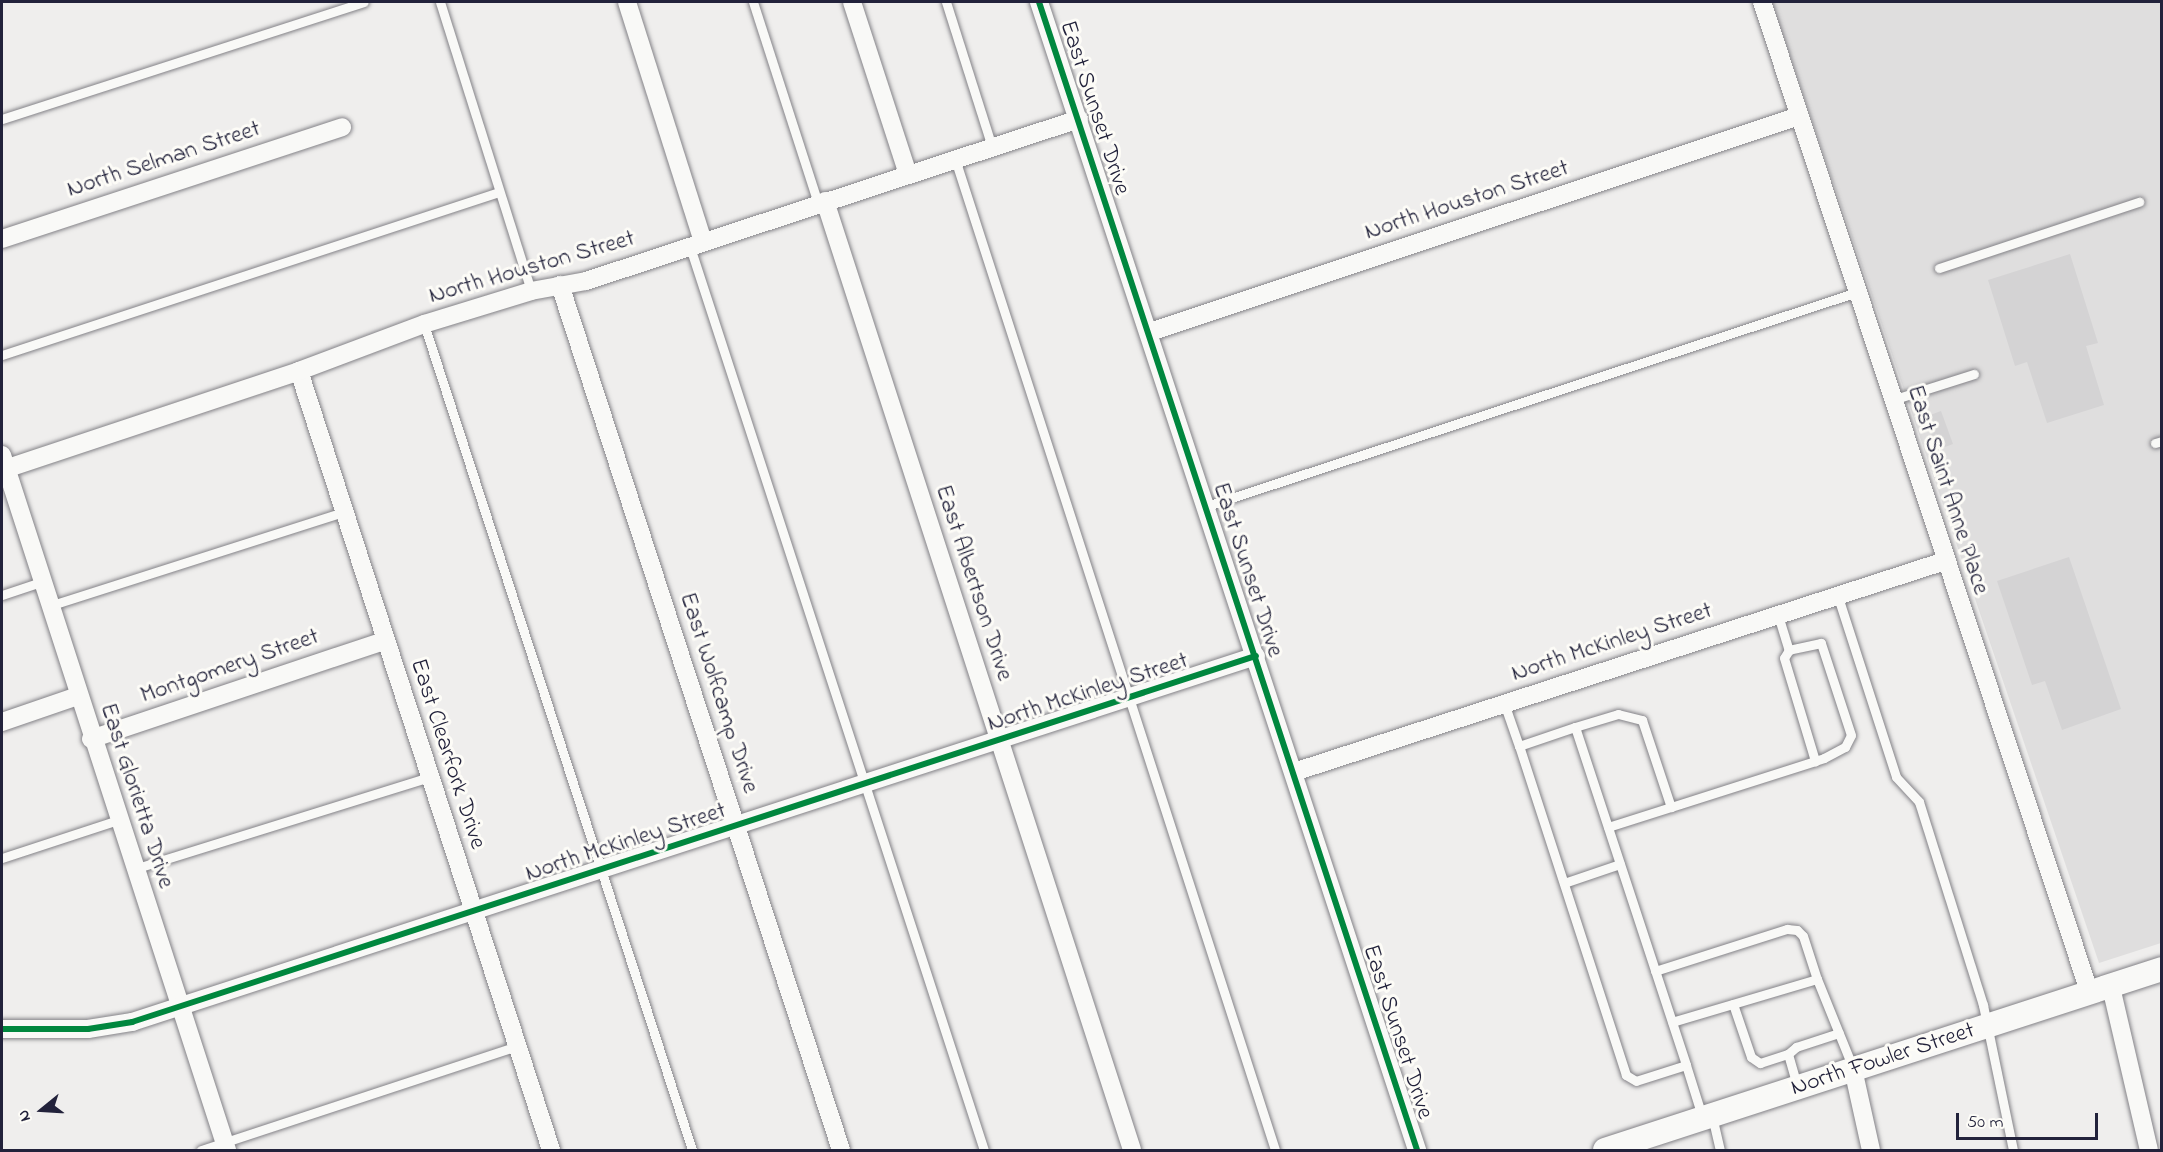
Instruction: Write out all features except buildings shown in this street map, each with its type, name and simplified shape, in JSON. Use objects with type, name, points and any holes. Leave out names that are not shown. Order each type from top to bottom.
[{"type":"street","points":[[627,2],[696,245]]},
{"type":"street","points":[[852,2],[908,174]]},
{"type":"street","name":"East Sunset Drive","points":[[1040,2],[1417,1150]]},
{"type":"street","name":"East Saint Anne Place","points":[[1762,2],[1945,561],[2100,990],[2149,1150]]},
{"type":"street","name":"North Houston Street","points":[[1150,332],[1799,116]]},
{"type":"street","name":"North Houston Street","points":[[3,465],[299,371],[424,324],[531,291],[560,285],[696,245],[1079,119]]},
{"type":"street","name":"North Selman Street","points":[[2,239],[342,127]]},
{"type":"street","name":"East Albertson Drive","points":[[822,202],[1132,1150]]},
{"type":"street","name":"East Wolfcamp Drive","points":[[560,285],[841,1150]]},
{"type":"street","name":"East Clearfork Drive","points":[[299,371],[384,641],[551,1150]]},
{"type":"street","name":"East Glorietta Drive","points":[[3,465],[225,1147]]},
{"type":"street","name":"North McKinley Street","points":[[1294,772],[1945,561]]},
{"type":"street","name":"Montgomery Street","points":[[91,739],[384,641]]},
{"type":"street","name":"North McKinley Street","points":[[2,1029],[88,1029],[132,1022],[1131,699],[1256,656]]},
{"type":"street","points":[[2,722],[78,696]]},
{"type":"street","name":"North Fowler Street","points":[[1605,1150],[2162,969]]},
{"type":"street","points":[[1853,1069],[1871,1150]]},
{"type":"lane","points":[[2,119],[364,2]]},
{"type":"lane","points":[[440,2],[531,291]]},
{"type":"lane","points":[[753,2],[822,202]]},
{"type":"lane","points":[[946,2],[992,147]]},
{"type":"lane","points":[[955,159],[1275,1150]]},
{"type":"lane","points":[[2,356],[499,192]]},
{"type":"lane","points":[[1939,268],[2139,202]]},
{"type":"lane","points":[[696,245],[984,1150]]},
{"type":"lane","points":[[1207,506],[1857,292]]},
{"type":"lane","points":[[424,324],[603,869],[692,1150]]},
{"type":"lane","points":[[1892,400],[1974,374]]},
{"type":"lane","points":[[50,606],[343,512]]},
{"type":"lane","points":[[2,595],[41,582]]},
{"type":"lane","points":[[1838,597],[1896,777],[1919,802],[1987,1026],[2013,1150]]},
{"type":"lane","points":[[1778,615],[1789,650]]},
{"type":"lane","points":[[1608,827],[1815,761],[1845,747],[1851,735],[1821,643],[1789,650],[1784,658],[1815,761]]},
{"type":"lane","points":[[1504,703],[1630,1081],[1686,1065]]},
{"type":"lane","points":[[1519,746],[1618,714],[1642,720],[1671,807]]},
{"type":"lane","points":[[1575,727],[1686,1065],[1720,1150]]},
{"type":"lane","points":[[134,869],[429,777]]},
{"type":"lane","points":[[2,858],[118,820]]},
{"type":"lane","points":[[1564,883],[1620,864]]},
{"type":"lane","points":[[1655,971],[1787,929],[1797,930],[1803,936],[1817,979],[1853,1069]]},
{"type":"lane","points":[[1672,1022],[1817,979]]},
{"type":"lane","points":[[1733,1004],[1754,1062],[1788,1054],[1796,1047],[1839,1033]]},
{"type":"lane","points":[[201,1150],[225,1147],[517,1046]]},
{"type":"lane","points":[[1788,1054],[1798,1088]]},
{"type":"shaded area","points":[[1772,2],[2161,2],[2161,943],[2099,963]]},
{"type":"cycle path","points":[[1039,2],[1417,1150]]},
{"type":"cycle path","points":[[2,1029],[88,1029],[132,1022],[1256,656]]}]
